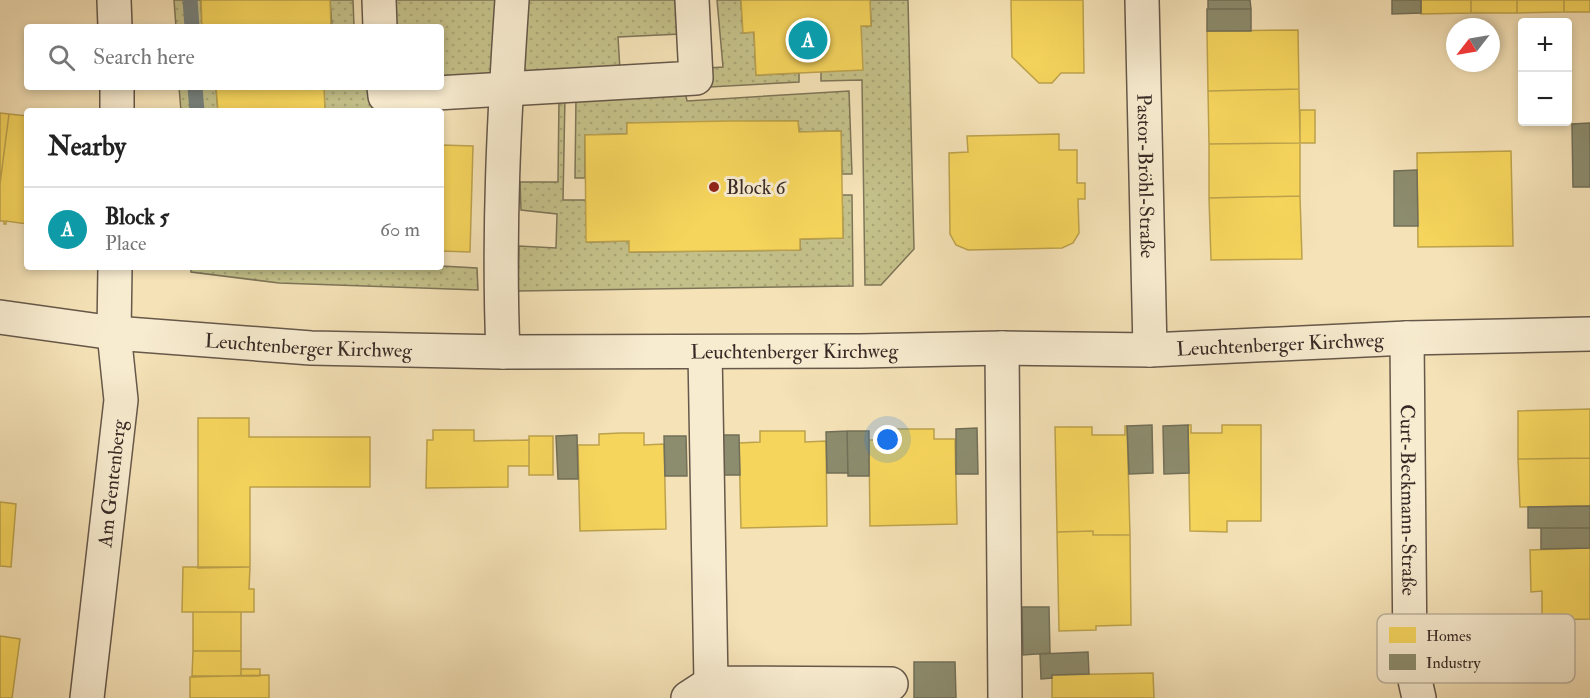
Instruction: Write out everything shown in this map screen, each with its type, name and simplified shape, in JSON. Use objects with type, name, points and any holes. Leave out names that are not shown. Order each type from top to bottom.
[{"type":"street","points":[[114,0],[115,24]]},
{"type":"street","points":[[379,0],[380,24]]},
{"type":"street","points":[[503,352],[501,291],[506,89],[512,0]]},
{"type":"street","points":[[384,90],[385,96],[696,78],[692,0]]},
{"type":"street","name":"Pastor-Bröhl-Straße","points":[[1142,0],[1150,350]]},
{"type":"street","points":[[117,90],[117,108]]},
{"type":"street","name":"Am Gentenberg","points":[[87,698],[121,400],[114,333],[115,270]]},
{"type":"street","name":"Leuchtenberger Kirchweg","points":[[0,317],[114,333],[311,348],[503,352],[860,351],[1002,348],[1150,350],[1407,338],[1590,334]]},
{"type":"street","name":"Curt-Beckmann-Straße","points":[[1407,338],[1410,614]]},
{"type":"street","points":[[1002,348],[1005,698]]},
{"type":"street","points":[[705,352],[699,690],[891,684]]},
{"type":"street","name":"Curt-Beckmann-Straße","points":[[1416,683],[1419,698]]},
{"type":"shaded area","points":[[174,0],[201,0],[202,24],[176,24]]},
{"type":"shaded area","points":[[330,0],[353,0],[354,24],[332,24]]},
{"type":"shaded area","points":[[393,0],[498,0],[492,75],[444,78],[444,24],[394,24]]},
{"type":"shaded area","points":[[522,0],[678,0],[680,34],[618,37],[620,70],[517,76]]},
{"type":"shaded area","points":[[717,0],[741,0],[743,33],[754,32],[756,75],[799,73],[799,82],[710,87],[708,68],[723,67]]},
{"type":"shaded area","points":[[870,0],[908,0],[914,249],[881,285],[865,285],[862,80],[821,81],[821,72],[861,26],[871,26]]},
{"type":"shaded area","points":[[179,90],[216,90],[218,108],[181,108]]},
{"type":"shaded area","points":[[323,90],[373,90],[374,108],[325,108]]},
{"type":"shaded area","points":[[685,91],[687,101],[849,91],[852,174],[842,174],[841,131],[799,132],[798,121],[627,123],[627,134],[585,135],[585,178],[575,178],[576,96]]},
{"type":"shaded area","points":[[559,97],[565,97],[563,200],[586,200],[587,242],[629,241],[630,252],[800,250],[800,239],[843,238],[842,195],[852,195],[853,286],[518,291],[519,246],[556,248],[557,214],[521,210],[520,182],[558,182]]},
{"type":"shaded area","points":[[444,266],[477,268],[478,290],[279,283],[191,272],[191,270],[444,270]]},
{"type":"building: Homes","points":[[201,0],[330,0],[331,24],[202,24]]},
{"type":"building: Homes","points":[[741,0],[870,0],[871,26],[861,26],[863,70],[756,75],[754,32],[743,33]]},
{"type":"building: Homes","points":[[1011,0],[1083,0],[1084,73],[1061,73],[1052,83],[1039,83],[1012,57]]},
{"type":"building: Homes","points":[[1421,0],[1471,0],[1471,13],[1421,14]]},
{"type":"building: Homes","points":[[1471,0],[1517,0],[1517,13],[1471,13]]},
{"type":"building: Homes","points":[[1517,0],[1564,0],[1564,12],[1517,13]]},
{"type":"building: Homes","points":[[1564,0],[1590,0],[1590,12],[1564,12]]},
{"type":"building: Homes","points":[[1298,30],[1299,89],[1208,91],[1207,31]]},
{"type":"building: Homes","points":[[1299,89],[1300,143],[1209,144],[1208,91]]},
{"type":"building: Homes","points":[[216,90],[324,90],[325,108],[218,108]]},
{"type":"building: Homes","points":[[1300,110],[1315,110],[1315,143],[1300,143]]},
{"type":"building: Homes","points":[[0,113],[9,114],[0,184]]},
{"type":"building: Homes","points":[[9,114],[24,116],[24,224],[6,221],[4,224],[4,221],[0,221],[0,184]]},
{"type":"building: Homes","name":"Block 6","points":[[798,121],[799,132],[841,131],[843,238],[800,239],[800,250],[629,252],[629,241],[586,242],[585,135],[627,134],[627,123]]},
{"type":"building: Homes","points":[[1059,134],[1059,150],[1077,150],[1077,183],[1085,183],[1085,199],[1078,199],[1079,233],[1073,243],[1062,248],[968,250],[956,245],[950,234],[949,153],[968,152],[967,136]]},
{"type":"building: Homes","points":[[1300,143],[1300,196],[1209,198],[1209,144]]},
{"type":"building: Homes","points":[[444,145],[473,146],[470,252],[444,251]]},
{"type":"building: Homes","points":[[1511,151],[1513,246],[1418,247],[1417,153]]},
{"type":"building: Homes","points":[[1300,196],[1302,259],[1211,260],[1209,198]]},
{"type":"building: Homes","points":[[1590,409],[1590,458],[1518,459],[1518,411]]},
{"type":"building: Homes","points":[[198,418],[249,418],[249,437],[370,437],[370,487],[250,487],[250,567],[198,568]]},
{"type":"building: Homes","points":[[1188,425],[1191,425],[1191,433],[1222,433],[1222,425],[1261,425],[1261,521],[1227,521],[1227,532],[1190,531]]},
{"type":"building: Homes","points":[[1125,426],[1127,426],[1130,535],[1093,535],[1093,531],[1057,532],[1055,427],[1092,427],[1092,435],[1125,435]]},
{"type":"building: Homes","points":[[890,429],[934,429],[934,439],[955,439],[957,524],[870,526],[869,440],[891,440]]},
{"type":"building: Homes","points":[[433,430],[474,430],[474,441],[529,440],[529,466],[508,466],[508,487],[426,488],[427,440],[433,440]]},
{"type":"building: Homes","points":[[760,431],[805,431],[805,442],[826,441],[827,526],[741,528],[739,443],[760,442]]},
{"type":"building: Homes","points":[[644,433],[644,445],[664,444],[666,529],[580,531],[578,445],[599,445],[599,434]]},
{"type":"building: Homes","points":[[529,436],[553,436],[553,475],[529,475]]},
{"type":"building: Homes","points":[[1590,458],[1590,506],[1520,507],[1518,459]]},
{"type":"building: Homes","points":[[0,502],[16,504],[11,567],[0,566]]},
{"type":"building: Homes","points":[[1093,531],[1093,535],[1130,535],[1131,625],[1096,626],[1096,630],[1059,631],[1057,532]]},
{"type":"building: Homes","points":[[1590,548],[1590,619],[1575,619],[1575,614],[1542,614],[1542,591],[1531,592],[1530,550]]},
{"type":"building: Homes","points":[[183,567],[250,567],[249,589],[254,589],[254,612],[182,612]]},
{"type":"building: Homes","points":[[193,612],[241,612],[241,651],[193,651]]},
{"type":"building: Homes","points":[[0,636],[20,639],[12,698],[0,698]]},
{"type":"building: Homes","points":[[193,651],[241,651],[241,676],[192,676]]},
{"type":"building: Homes","points":[[241,669],[260,669],[260,676],[241,676]]},
{"type":"building: Homes","points":[[1153,673],[1154,698],[1052,698],[1052,675]]},
{"type":"building: Homes","points":[[269,675],[269,698],[190,698],[190,677]]},
{"type":"building: Industry","points":[[1208,0],[1250,0],[1251,9],[1208,9]]},
{"type":"building: Industry","points":[[1392,0],[1421,0],[1421,13],[1392,14]]},
{"type":"building: Industry","points":[[1207,9],[1251,9],[1251,31],[1207,31]]},
{"type":"building: Industry","points":[[1590,123],[1590,187],[1573,187],[1572,124]]},
{"type":"building: Industry","points":[[1417,170],[1418,226],[1394,226],[1394,171]]},
{"type":"building: Industry","points":[[1152,425],[1153,473],[1129,474],[1127,426]]},
{"type":"building: Industry","points":[[1188,425],[1189,473],[1164,474],[1163,426]]},
{"type":"building: Industry","points":[[977,428],[978,474],[956,474],[956,429]]},
{"type":"building: Industry","points":[[847,431],[869,431],[869,476],[848,476]]},
{"type":"building: Industry","points":[[847,431],[848,473],[827,473],[826,432]]},
{"type":"building: Industry","points":[[577,435],[578,479],[558,479],[556,436]]},
{"type":"building: Industry","points":[[718,435],[739,435],[740,475],[719,475]]},
{"type":"building: Industry","points":[[664,436],[686,436],[687,476],[665,476]]},
{"type":"building: Industry","points":[[1590,506],[1590,528],[1528,528],[1528,507]]},
{"type":"building: Industry","points":[[1541,528],[1590,528],[1590,548],[1541,549]]},
{"type":"building: Industry","points":[[1022,607],[1049,607],[1050,653],[1023,655]]},
{"type":"building: Industry","points":[[1088,652],[1089,674],[1052,675],[1052,678],[1041,679],[1040,654]]},
{"type":"building: Industry","points":[[914,662],[955,662],[956,698],[914,698]]},
{"type":"waterway","points":[[190,0],[192,24]]},
{"type":"waterway","points":[[195,90],[197,108]]},
{"type":"place","name":"Block 5","points":[[808,40]]},
{"type":"place","name":"Block 6","points":[[714,187]]}]
